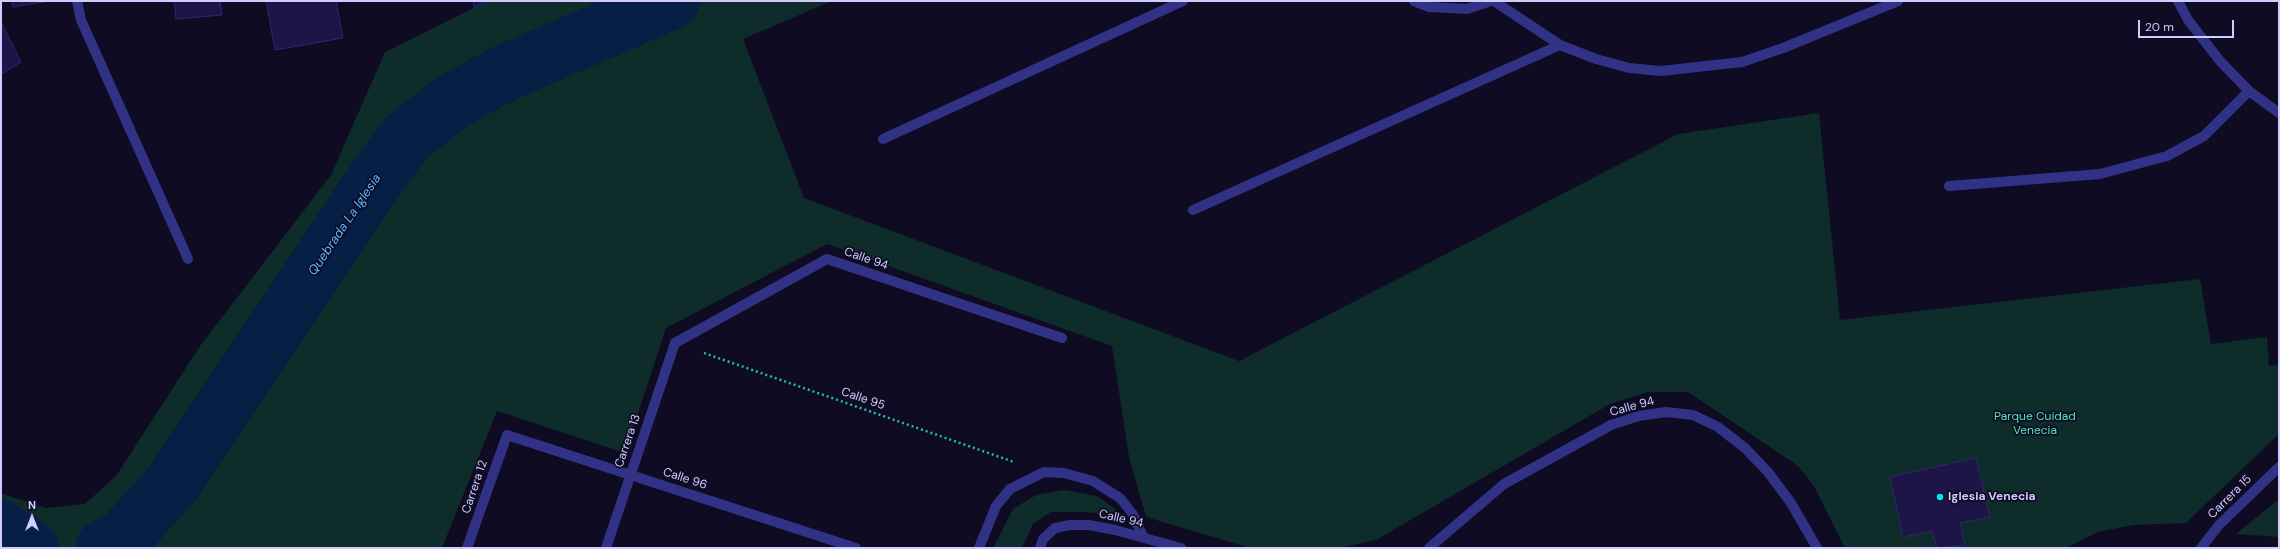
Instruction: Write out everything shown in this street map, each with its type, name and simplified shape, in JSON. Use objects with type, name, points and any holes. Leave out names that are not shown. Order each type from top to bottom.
[{"type":"street","points":[[77,1],[81,20],[188,259]]},
{"type":"street","points":[[883,139],[1183,1]]},
{"type":"street","points":[[1414,1],[1428,7],[1467,9],[1491,1]]},
{"type":"street","points":[[1494,1],[1560,45],[1596,59],[1629,68],[1661,71],[1742,62],[1783,48],[1898,1]]},
{"type":"street","points":[[2178,1],[2188,20],[2220,61],[2249,91],[2279,113]]},
{"type":"street","points":[[1193,210],[1560,45]]},
{"type":"street","points":[[1949,186],[2100,174],[2167,156],[2204,136],[2249,91]]},
{"type":"street","name":"Calle 94","points":[[675,343],[827,259],[1062,338]]},
{"type":"street","name":"Carrera 13","points":[[606,548],[675,343]]},
{"type":"street","name":"Calle 94","points":[[1429,548],[1504,484],[1612,425],[1639,416],[1666,412],[1693,415],[1718,427],[1745,448],[1768,472],[1791,503],[1817,548]]},
{"type":"street","name":"Calle 96","points":[[507,435],[856,548]]},
{"type":"street","name":"Carrera 12","points":[[467,548],[507,435]]},
{"type":"street","name":"Carrera 15","points":[[2201,548],[2219,525],[2279,466]]},
{"type":"street","points":[[979,548],[996,506],[1010,489],[1044,472],[1064,473],[1093,481],[1120,498],[1132,513],[1144,538]]},
{"type":"street","name":"Calle 94","points":[[1040,548],[1043,539],[1055,528],[1070,525],[1089,525],[1181,548]]},
{"type":"path","name":"Calle 95","points":[[675,343],[1044,472]]},
{"type":"green space","name":"Parque Cuidad Venecia","points":[[488,1],[832,1],[743,39],[804,198],[1239,361],[1678,134],[1819,113],[1840,320],[2200,279],[2211,344],[2267,337],[2269,366],[2279,364],[2279,434],[2186,523],[2133,525],[2098,532],[2066,548],[1845,548],[1814,486],[1798,466],[1688,392],[1648,392],[1610,404],[1376,540],[1340,548],[1250,548],[1146,517],[1129,457],[1112,346],[827,244],[666,328],[625,453],[497,411],[442,548],[1,548],[1,493],[46,508],[85,504],[116,476],[200,346],[331,175],[385,52]]},
{"type":"green space","points":[[1064,490],[1097,496],[1125,516],[1086,512],[1051,512],[1033,524],[1022,548],[993,548],[1013,509],[1036,495]]},
{"type":"green space","points":[[2279,499],[2279,537],[2236,534]]},
{"type":"building","points":[[12,1],[49,1],[13,7]]},
{"type":"building","points":[[174,1],[220,1],[222,15],[176,19]]},
{"type":"building","points":[[266,1],[336,1],[343,38],[275,50]]},
{"type":"building","points":[[473,1],[488,1],[474,8]]},
{"type":"building","points":[[1,22],[21,62],[1,74]]},
{"type":"building","name":"Iglesia Venecia","points":[[1976,458],[1990,517],[1960,523],[1965,545],[1937,548],[1932,531],[1903,537],[1890,477]]},
{"type":"waterway","name":"Quebrada La Iglesia","points":[[104,548],[125,536],[172,484],[373,183],[406,138],[453,101],[505,73],[671,1]]},
{"type":"waterway","name":"Quebrada La Iglesia","points":[[1,529],[30,548]]},
{"type":"place","name":"Iglesia Venecia","points":[[1940,497]]}]
